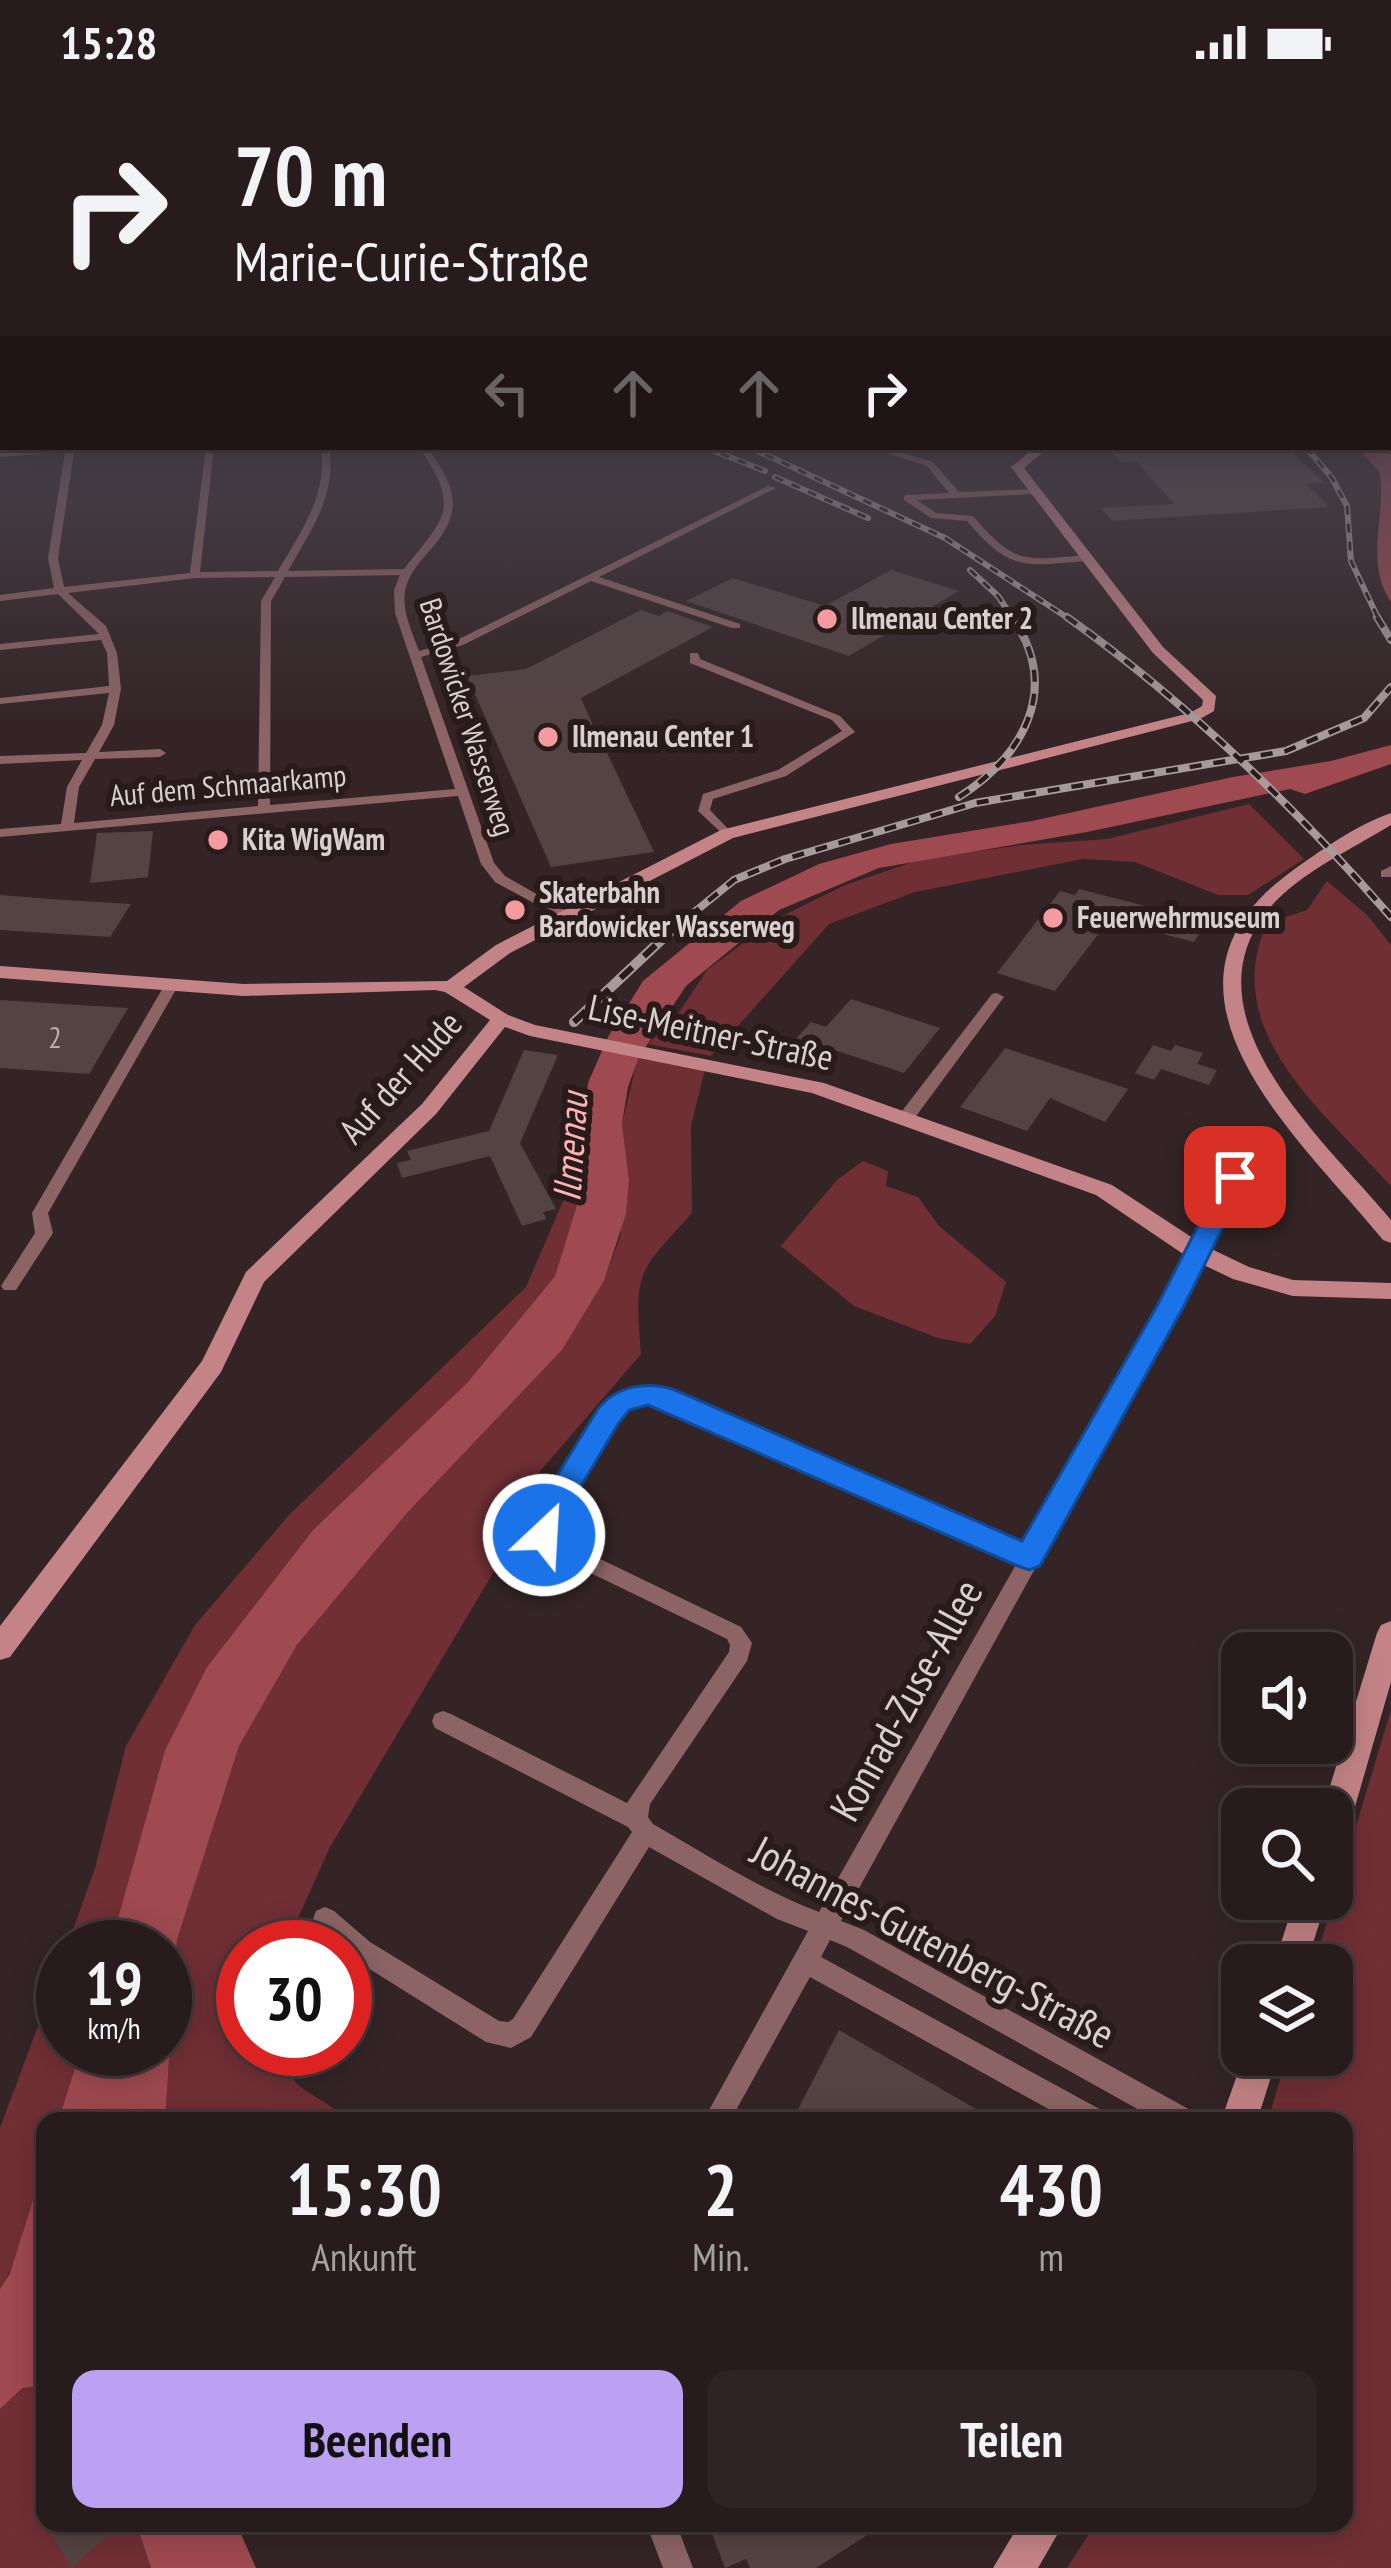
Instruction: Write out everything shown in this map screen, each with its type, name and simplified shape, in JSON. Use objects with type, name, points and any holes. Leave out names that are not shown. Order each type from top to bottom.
[{"type":"street","points":[[63,496],[53,558],[60,591],[99,622],[115,689],[108,725],[73,787],[67,827]]},
{"type":"street","points":[[195,575],[204,496]]},
{"type":"street","points":[[264,810],[267,597],[324,496]]},
{"type":"street","name":"Bardowicker Wasserweg","points":[[447,496],[436,539],[404,572],[397,602],[493,871],[566,916]]},
{"type":"street","points":[[414,656],[459,643],[755,496]]},
{"type":"street","points":[[941,496],[907,498],[934,517],[970,518],[990,545],[1012,560],[1087,558]]},
{"type":"street","points":[[1039,496],[1087,558]]},
{"type":"street","name":"Auf der Hude","points":[[0,1648],[212,1366],[254,1278],[438,1100],[501,1019],[452,988],[503,949],[727,834],[1195,716],[1210,708],[1210,699],[1158,650],[1087,558]]},
{"type":"street","points":[[0,598],[195,575],[404,572]]},
{"type":"street","points":[[592,578],[736,626]]},
{"type":"street","points":[[0,647],[106,636]]},
{"type":"street","points":[[694,655],[694,662],[836,718],[849,732],[782,773],[707,797],[704,811],[727,834]]},
{"type":"street","points":[[0,701],[115,689]]},
{"type":"street","points":[[0,760],[160,753]]},
{"type":"street","name":"Auf dem Schmaarkamp","points":[[0,833],[461,792]]},
{"type":"street","points":[[1391,818],[1270,898],[1243,934],[1232,975],[1243,1044],[1261,1078],[1391,1235]]},
{"type":"street","points":[[0,972],[171,986],[277,989],[414,982],[452,988]]},
{"type":"street","points":[[10,1286],[44,1233],[40,1213],[171,986]]},
{"type":"street","points":[[905,1119],[997,997]]},
{"type":"street","name":"Lise-Meitner-Straße","points":[[501,1019],[578,1040],[817,1088],[1104,1190],[1197,1252],[1241,1274],[1293,1288],[1391,1291]]},
{"type":"street","points":[[1197,1252],[1235,1177],[1234,1160]]},
{"type":"street","name":"Konrad-Zuse-Allee","points":[[721,2112],[1197,1252]]},
{"type":"street","points":[[326,1919],[365,1952],[495,2032],[511,2035],[522,2028],[640,1826],[639,1801],[739,1655],[740,1643],[734,1633],[552,1545],[544,1535],[544,1521],[619,1403],[648,1394],[665,1397],[1029,1557]]},
{"type":"street","points":[[1345,1788],[1391,1633]]},
{"type":"street","name":"Johannes-Gutenberg-Straße","points":[[443,1721],[786,1910],[855,1938],[1169,2112]]},
{"type":"street","name":"Johannes-Gutenberg-Straße","points":[[806,1963],[1079,2112]]},
{"type":"street","points":[[1242,2112],[1254,2076]]},
{"type":"street","points":[[664,2532],[678,2568]]},
{"type":"street","points":[[1014,2568],[1038,2532]]},
{"type":"shaded area","points":[[1381,496],[1391,496],[1391,602],[1377,555]]},
{"type":"shaded area","points":[[1391,745],[1391,764],[1305,794],[1290,789],[1087,832],[879,868],[779,910],[686,986],[639,1057],[628,1087],[622,1124],[629,1179],[626,1214],[604,1281],[562,1350],[408,1512],[297,1645],[239,1746],[183,1920],[118,1920],[165,1750],[207,1667],[313,1530],[467,1383],[555,1276],[583,1185],[588,1083],[608,1037],[643,981],[741,901],[819,864],[891,844],[1032,821],[1331,761]]},
{"type":"shaded area","points":[[1249,804],[1304,859],[1248,895],[1218,895],[1135,862],[1083,859],[915,892],[829,924],[711,1056],[648,1044],[678,1014],[707,970],[776,919],[845,885],[919,860],[1107,839]]},
{"type":"shaded area","points":[[1327,881],[1367,915],[1391,945],[1391,1186],[1286,1068],[1267,1035],[1256,1000],[1256,963],[1267,923],[1307,910]]},
{"type":"shaded area","points":[[638,1057],[705,1069],[691,1126],[692,1213],[643,1275],[638,1305],[641,1354],[505,1512],[499,1563],[330,1847],[297,1920],[216,1920],[216,2076],[290,2076],[339,2112],[166,2112],[168,2076],[192,2076],[192,1920],[183,1920],[239,1746],[297,1645],[408,1512],[562,1350],[604,1281],[620,1237],[629,1179],[622,1124]]},
{"type":"shaded area","points":[[588,1083],[583,1185],[555,1276],[467,1383],[313,1530],[207,1667],[165,1750],[118,1920],[77,1920],[126,1746],[195,1625],[290,1514],[526,1287],[570,1185]]},
{"type":"shaded area","points":[[863,1161],[888,1171],[886,1186],[918,1197],[939,1226],[1006,1282],[995,1316],[970,1344],[938,1338],[854,1306],[781,1246],[837,1180]]},
{"type":"shaded area","points":[[1391,1710],[1391,2568],[1067,2568],[1090,2532],[1353,2532],[1353,2112],[1271,2112],[1281,2076],[1353,2076],[1353,1944],[1320,1944],[1328,1920],[1353,1920],[1353,1836]]},
{"type":"shaded area","points":[[36,2031],[36,2076],[72,2076],[61,2112],[36,2112],[36,2193],[19,2251],[0,2289],[0,2128]]},
{"type":"shaded area","points":[[72,2076],[168,2076],[166,2112],[61,2112]]},
{"type":"shaded area","points":[[36,2191],[36,2387],[23,2388],[0,2409],[0,2289],[10,2273]]},
{"type":"shaded area","points":[[36,2387],[36,2532],[139,2532],[151,2568],[0,2568],[0,2409],[24,2388]]},
{"type":"shaded area","points":[[139,2532],[240,2532],[256,2568],[151,2568]]},
{"type":"building","points":[[1167,496],[1318,496],[1329,507],[1112,521],[1101,508],[1174,504]]},
{"type":"building","name":"Ilmenau Center 2","points":[[891,570],[959,591],[849,656],[686,601],[733,578],[825,606]]},
{"type":"building","name":"Ilmenau Center 1","points":[[641,610],[659,616],[667,611],[713,627],[581,698],[593,725],[610,730],[601,740],[654,852],[551,867],[467,676],[526,669]]},
{"type":"building","points":[[153,831],[148,877],[90,883],[97,833]]},
{"type":"building","points":[[1079,889],[1192,918],[1188,924],[1203,928],[1194,942],[1109,920],[1055,991],[997,973],[1060,891],[1075,895]]},
{"type":"building","points":[[0,895],[131,904],[110,937],[0,930]]},
{"type":"building","points":[[851,999],[940,1028],[904,1073],[834,1050],[830,1055],[792,1043],[811,1022],[826,1027]]},
{"type":"building","points":[[0,1000],[128,1008],[89,1074],[0,1068]]},
{"type":"building","points":[[1153,1045],[1203,1053],[1197,1064],[1217,1070],[1209,1085],[1161,1069],[1154,1080],[1135,1073]]},
{"type":"building","points":[[1005,1048],[1128,1089],[1105,1122],[1050,1098],[1027,1131],[960,1107]]},
{"type":"building","points":[[524,1050],[558,1055],[520,1143],[556,1209],[543,1212],[546,1219],[522,1226],[490,1156],[402,1178],[397,1163],[411,1160],[407,1151],[489,1131]]},
{"type":"building","points":[[839,2030],[981,2112],[797,2112]]},
{"type":"building","points":[[50,2532],[110,2532],[72,2568]]},
{"type":"building","points":[[711,2532],[872,2532],[816,2568],[750,2568],[746,2559],[725,2568]]},
{"type":"railway","points":[[818,496],[868,518]]},
{"type":"railway","points":[[854,496],[945,538],[1071,620]]},
{"type":"railway","points":[[1342,496],[1347,506],[1351,561],[1379,620]]},
{"type":"railway","points":[[970,570],[1012,617]]},
{"type":"railway","points":[[959,797],[1001,762],[1028,719],[1034,670],[1012,617]]},
{"type":"railway","points":[[1067,617],[1071,620]]},
{"type":"railway","points":[[1377,617],[1391,640]]},
{"type":"railway","points":[[1071,620],[1155,684],[1240,759]]},
{"type":"railway","points":[[1240,759],[1286,751],[1364,718],[1391,687]]},
{"type":"railway","points":[[671,931],[734,880],[785,859],[975,803],[1240,759]]},
{"type":"railway","points":[[1240,759],[1391,917]]},
{"type":"railway","points":[[574,1022],[674,928]]},
{"type":"place","name":"Ilmenau Center 2","points":[[827,619]]},
{"type":"place","name":"Ilmenau Center 1","points":[[548,737]]},
{"type":"place","name":"Kita WigWam","points":[[218,840]]},
{"type":"place","name":"Skaterbahn Bardowicker Wasserweg","points":[[515,910]]},
{"type":"place","name":"Feuerwehrmuseum","points":[[1053,918]]},
{"type":"route","points":[[544,1535],[544,1521],[608,1417],[619,1403],[648,1394],[665,1397],[1029,1557],[1171,1306],[1235,1177]]},
{"type":"water label","name":"Ilmenau","points":[[570,1147]]}]
